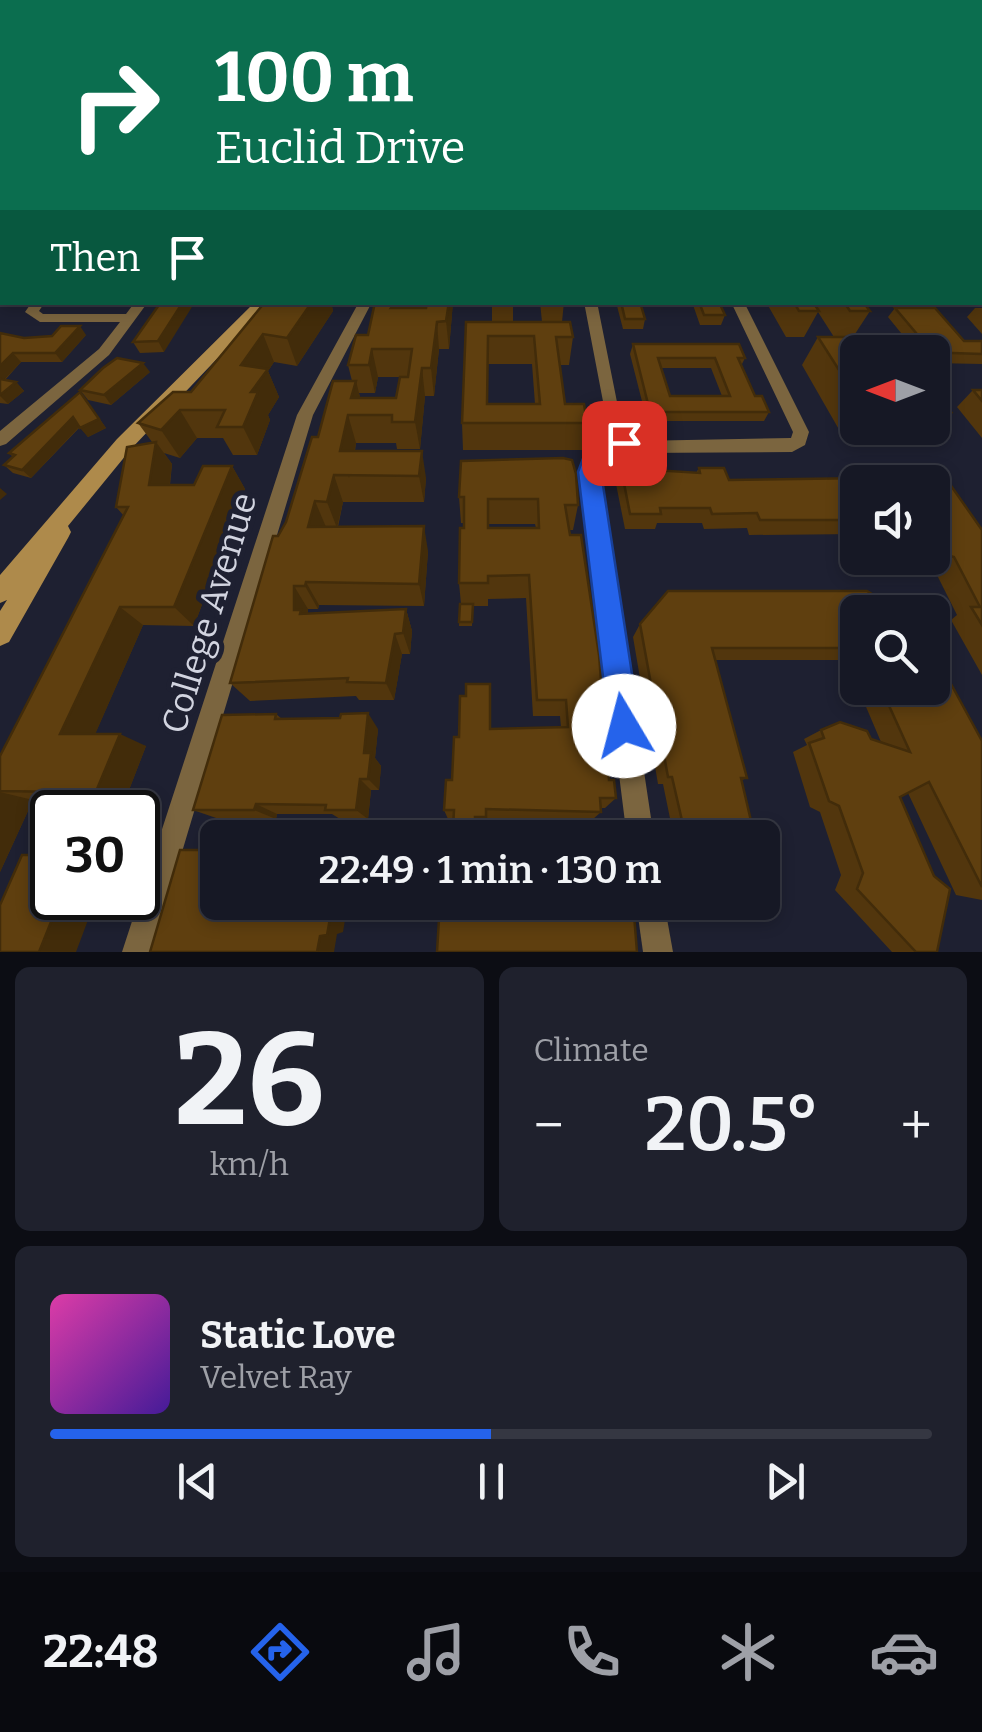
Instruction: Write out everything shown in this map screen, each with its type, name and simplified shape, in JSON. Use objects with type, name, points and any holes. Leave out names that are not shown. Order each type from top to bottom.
[{"type":"main road","points":[[0,592],[124,444],[261,305]]},
{"type":"main road","points":[[0,634],[37,576],[75,504]]},
{"type":"street","points":[[38,305],[32,312],[40,318],[131,318]]},
{"type":"street","points":[[2,436],[104,352],[140,305]]},
{"type":"street","name":"College Avenue","points":[[137,952],[305,415],[364,305]]},
{"type":"street","points":[[591,305],[620,439],[634,447],[779,447],[799,441],[801,432],[738,305]]},
{"type":"street","points":[[620,439],[592,462],[590,472],[638,820]]},
{"type":"street","points":[[653,920],[658,952]]},
{"type":"building","points":[[159,305],[181,305],[158,341],[133,342]]},
{"type":"building","points":[[263,305],[310,305],[287,338],[263,334],[241,365],[268,369],[251,392],[258,392],[243,427],[217,427],[225,410],[180,410],[161,430],[138,423],[173,392],[191,392]]},
{"type":"building","points":[[374,305],[449,305],[446,321],[437,322],[431,368],[422,368],[415,422],[392,422],[392,415],[348,415],[340,451],[422,451],[419,476],[334,475],[327,502],[315,501],[308,527],[424,526],[419,584],[306,582],[305,586],[294,586],[294,610],[301,610],[300,614],[406,609],[403,633],[395,634],[386,683],[347,682],[348,678],[230,683],[273,536],[278,536],[286,522],[312,437],[318,437],[333,381],[356,381],[351,398],[396,398],[400,377],[408,377],[412,349],[372,349],[369,365],[348,365],[356,335],[368,335]]},
{"type":"building","points":[[622,305],[641,305],[645,319],[625,319]]},
{"type":"building","points":[[700,305],[720,305],[725,315],[704,315]]},
{"type":"building","points":[[796,305],[815,305],[819,311],[799,311]]},
{"type":"building","points":[[846,305],[865,305],[870,311],[850,311]]},
{"type":"building","points":[[895,308],[935,308],[964,341],[982,341],[982,354],[950,353],[950,335],[918,335]]},
{"type":"building","points":[[466,322],[570,322],[573,337],[556,337],[565,404],[584,404],[587,423],[462,423]],"holes":[[[488,336],[534,336],[540,404],[487,404]]]},
{"type":"building","points":[[61,326],[80,326],[55,353],[13,353],[0,366],[0,333],[24,338],[52,336]]},
{"type":"building","points":[[818,337],[840,337],[840,372]]},
{"type":"building","points":[[633,344],[739,344],[745,358],[738,358],[755,396],[762,396],[769,412],[650,412]],"holes":[[[658,358],[715,358],[730,396],[670,396]]]},
{"type":"building","points":[[117,358],[143,363],[104,395],[80,390],[103,368]]},
{"type":"building","points":[[0,379],[16,382],[0,395]]},
{"type":"building","points":[[80,392],[99,419],[80,428],[73,417],[22,470],[4,465],[15,455],[9,453]]},
{"type":"building","points":[[156,442],[149,485],[194,485],[203,466],[232,466],[174,607],[120,607],[60,734],[120,734],[97,790],[0,791],[0,756],[128,507],[116,507],[127,447]]},
{"type":"building","points":[[572,460],[578,505],[565,505],[570,535],[581,535],[599,655],[609,780],[614,780],[616,798],[600,798],[601,812],[486,809],[486,817],[453,820],[454,810],[444,810],[446,780],[452,780],[454,737],[459,737],[460,696],[466,696],[466,684],[490,684],[490,729],[568,727],[566,700],[537,700],[529,575],[488,576],[488,583],[459,583],[464,497],[459,497],[461,461]],"holes":[[[488,499],[538,499],[539,528],[488,528]]]},
{"type":"building","points":[[621,468],[700,473],[699,468],[724,468],[729,480],[840,478],[840,520],[760,520],[757,513],[712,514],[710,508],[660,508],[661,514],[630,514]]},
{"type":"building","points":[[950,484],[982,530],[982,625],[971,607],[980,607],[950,556]]},
{"type":"building","points":[[668,591],[867,591],[873,595],[840,595],[840,648],[712,648],[747,778],[741,778],[751,820],[682,820],[672,777],[668,777],[640,624]]},
{"type":"building","points":[[460,604],[473,604],[472,622],[459,622]]},
{"type":"building","points":[[950,682],[982,741],[982,887],[929,782],[900,797],[934,876],[950,889],[937,952],[916,952],[857,889],[863,873],[839,806],[829,801],[809,743],[824,738],[821,730],[840,722],[867,731],[871,739],[910,752],[889,705],[950,705]]},
{"type":"building","points":[[368,713],[364,753],[371,753],[368,779],[360,779],[356,810],[325,810],[326,805],[256,804],[254,810],[193,810],[222,715],[276,714],[275,719],[340,718],[341,714]]},
{"type":"building","points":[[180,850],[200,850],[200,920],[330,920],[327,935],[320,936],[317,952],[150,952]]},
{"type":"building","points":[[22,855],[30,855],[30,920],[52,920],[39,952],[0,952],[0,905]]},
{"type":"building","points":[[439,920],[634,920],[637,952],[437,952]]},
{"type":"route","points":[[624,443],[620,439],[592,462],[590,472],[624,726]]}]
